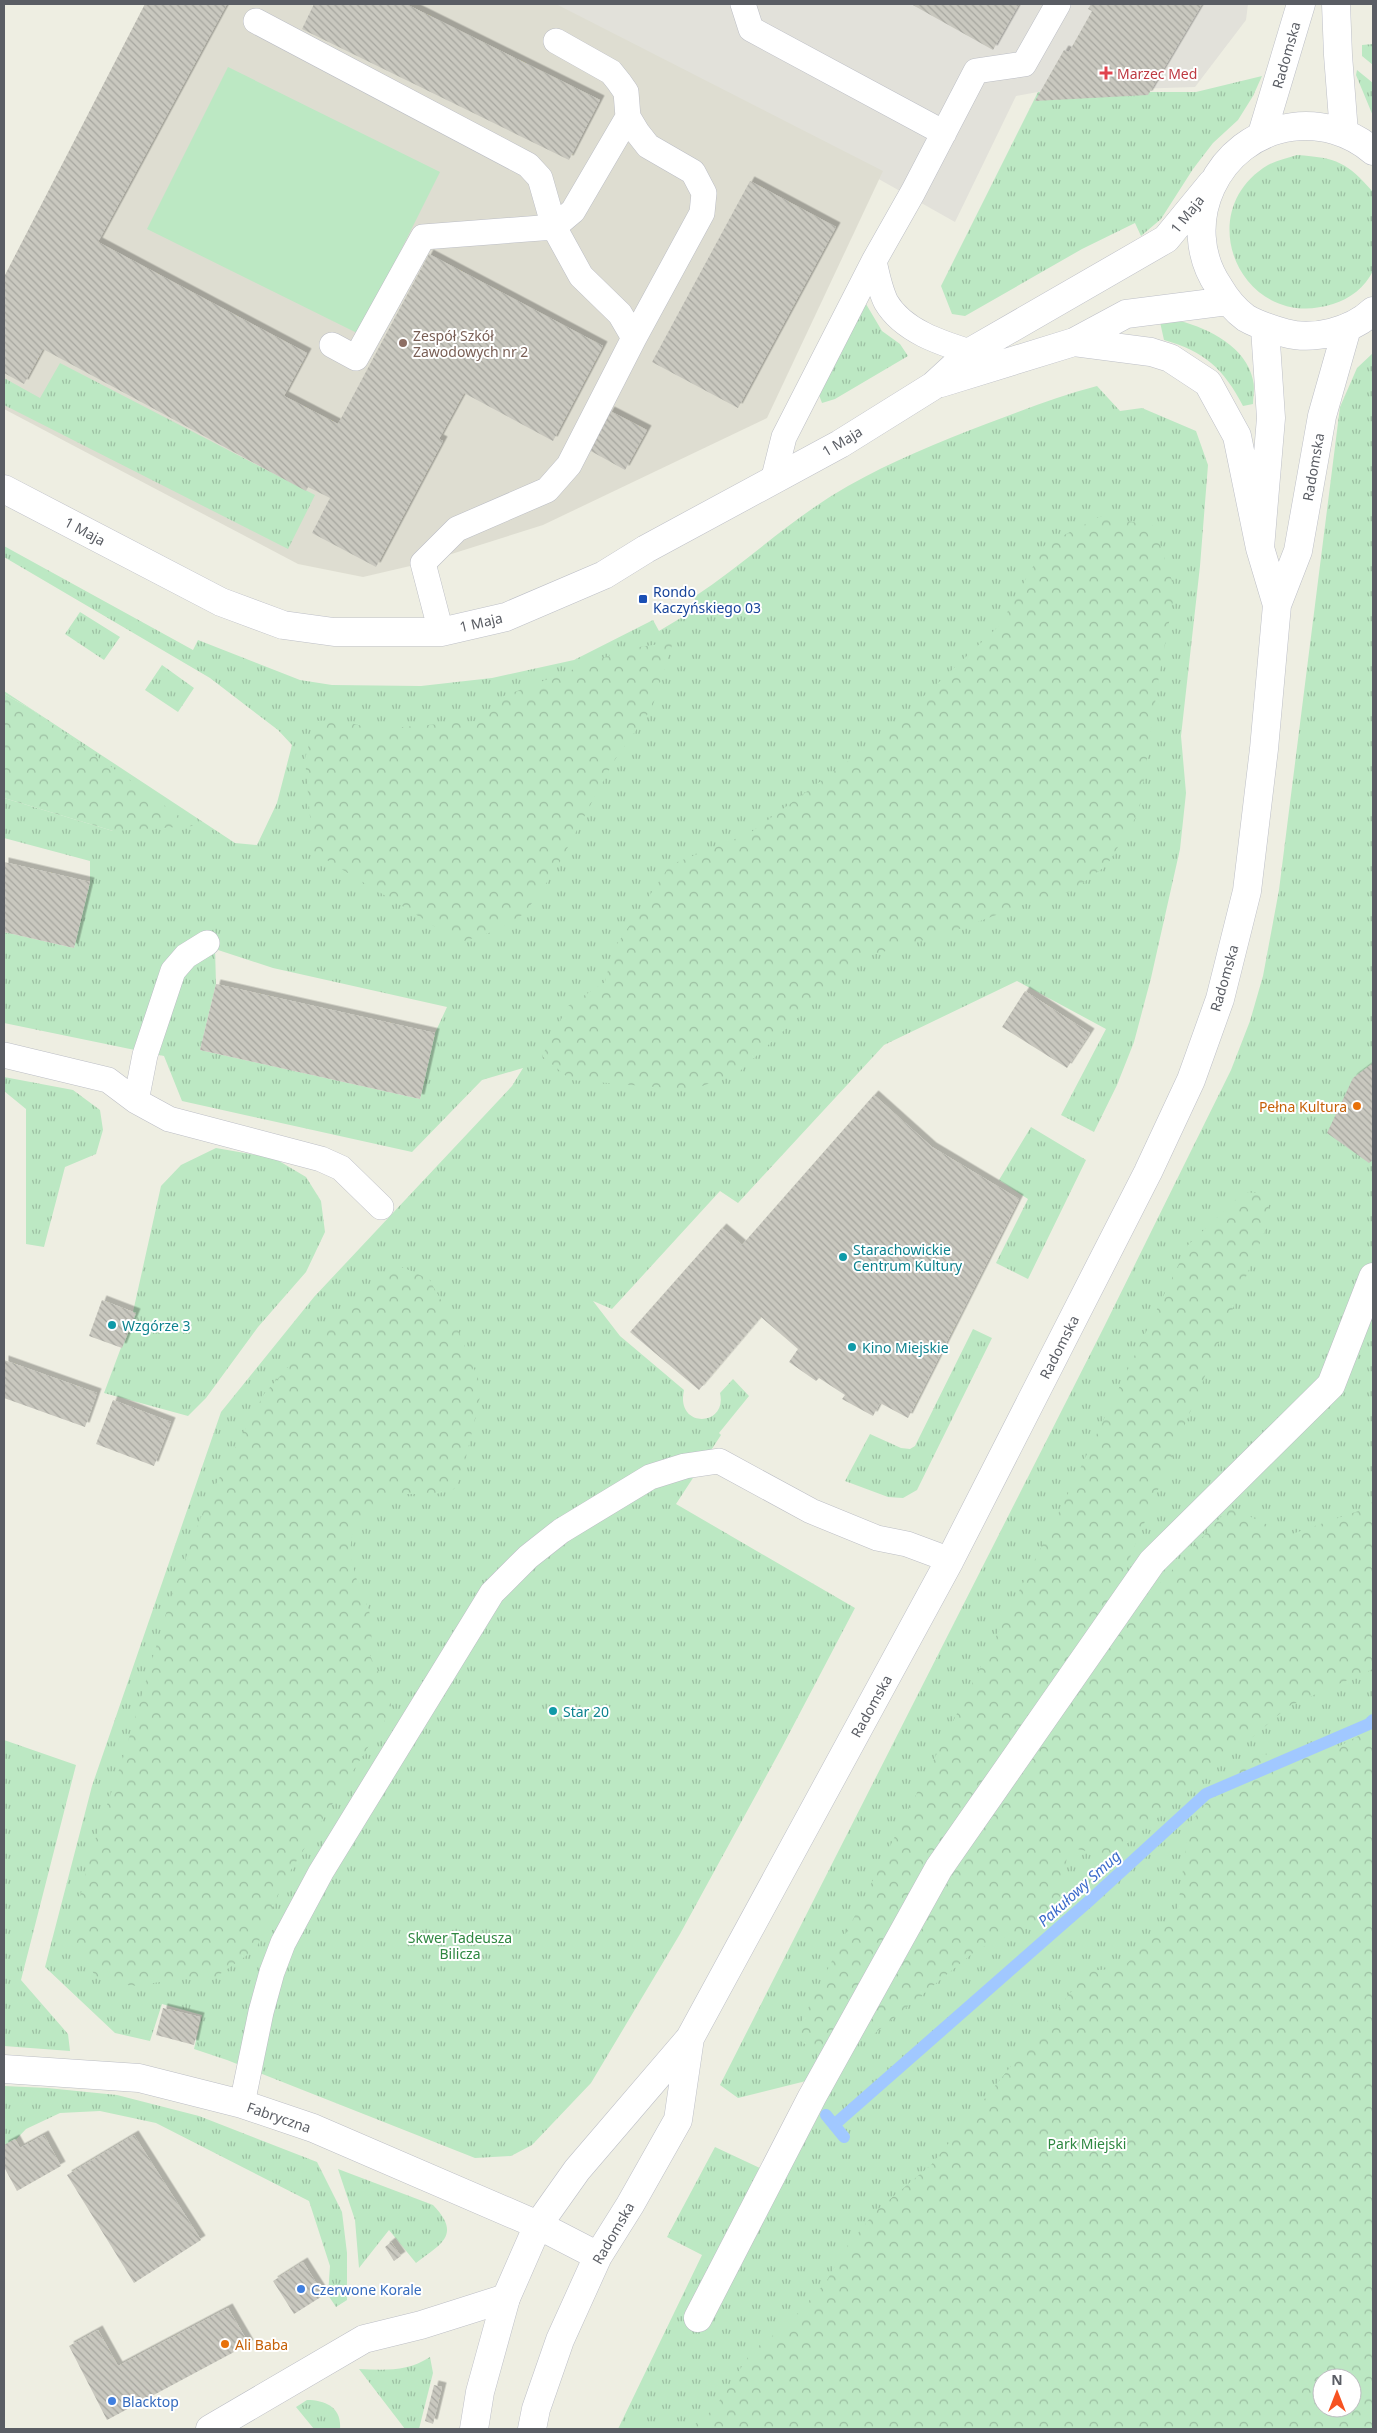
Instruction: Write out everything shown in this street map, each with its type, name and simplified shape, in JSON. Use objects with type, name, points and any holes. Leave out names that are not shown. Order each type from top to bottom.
[{"type":"street","name":"Radomska","points":[[1262,134],[1301,4]]},
{"type":"street","points":[[1336,4],[1344,133]]},
{"type":"street","points":[[1373,151],[1365,144],[1344,133],[1324,127],[1304,125],[1282,128],[1262,134],[1242,147],[1225,163],[1212,183],[1202,213],[1202,245],[1210,275],[1228,301],[1245,317],[1265,328],[1292,335],[1320,335],[1347,328],[1373,311]]},
{"type":"street","name":"1 Maja","points":[[4,489],[221,602],[284,624],[334,632],[441,632],[506,617],[604,575],[646,549],[840,444],[933,386],[970,352],[1166,239],[1212,183]]},
{"type":"street","name":"1 Maja","points":[[933,386],[1074,342],[1126,314],[1228,301]]},
{"type":"street","name":"Radomska","points":[[1265,328],[1271,427],[1260,548],[1277,605]]},
{"type":"street","name":"Radomska","points":[[474,2429],[480,2392],[506,2298],[538,2225],[577,2170],[690,2038],[950,1560],[1148,1172],[1191,1080],[1220,999],[1247,891],[1264,749],[1277,605],[1298,551],[1322,416],[1347,328]]},
{"type":"street","points":[[1074,342],[1151,352],[1170,358],[1208,383],[1238,436],[1260,548]]},
{"type":"street","points":[[698,2318],[812,2097],[939,1868],[1152,1562],[1330,1385],[1373,1277]]},
{"type":"street","name":"Radomska","points":[[532,2429],[536,2409],[560,2340],[598,2256],[630,2205],[678,2120],[690,2038]]},
{"type":"street","name":"Fabryczna","points":[[4,2069],[139,2078],[242,2104],[313,2128],[538,2225],[598,2256]]},
{"type":"street","points":[[210,2429],[364,2339],[421,2325],[506,2298]]},
{"type":"lane","points":[[743,4],[750,29],[944,133]]},
{"type":"lane","points":[[773,481],[784,437],[874,262],[976,71],[1024,64],[1058,4]]},
{"type":"lane","points":[[256,21],[528,165],[540,178],[554,227],[581,276],[620,314],[634,338]]},
{"type":"lane","points":[[441,632],[423,563],[457,529],[547,490],[569,466],[634,338],[702,213],[704,193],[694,172],[648,146],[628,117],[626,92],[611,72],[556,41]]},
{"type":"lane","points":[[332,345],[356,358],[423,237],[554,227],[573,211],[628,117]]},
{"type":"lane","points":[[874,262],[887,303],[908,325],[943,344],[970,352]]},
{"type":"lane","points":[[136,1101],[145,1055],[173,971],[186,956],[207,943]]},
{"type":"lane","points":[[4,1055],[108,1080],[136,1101],[169,1119],[321,1159],[342,1168],[381,1207]]},
{"type":"lane","points":[[242,2104],[261,2012],[272,1972],[284,1943],[321,1872],[492,1593],[528,1557],[561,1531],[650,1477],[685,1466],[719,1461],[811,1511],[877,1538],[907,1544],[950,1560]]},
{"type":"shaded area","name":"Zespół Szkół Zawodowych nr 2","points":[[145,4],[556,4],[883,171],[767,418],[543,525],[423,563],[363,577],[298,564],[4,409],[4,277]]},
{"type":"shaded area","points":[[555,4],[1248,4],[1246,20],[1195,87],[1038,92],[1016,96],[955,222],[721,90]]},
{"type":"green space","points":[[1373,44],[1373,65],[1362,56],[1362,45]]},
{"type":"green space","points":[[228,67],[440,172],[359,334],[147,229]]},
{"type":"green space","points":[[1357,70],[1373,83],[1373,116],[1356,75]]},
{"type":"green space","points":[[1262,76],[1253,96],[1238,120],[1213,143],[1193,169],[1161,219],[1141,236],[1135,223],[1082,249],[965,316],[952,314],[941,286],[1038,92],[1196,92]]},
{"type":"green space","points":[[1297,155],[1322,158],[1340,163],[1356,174],[1373,192],[1373,271],[1356,292],[1333,304],[1301,308],[1273,301],[1252,285],[1237,263],[1230,237],[1232,211],[1244,186],[1268,165]]},
{"type":"green space","points":[[866,304],[882,331],[900,344],[908,356],[835,399],[822,403],[819,395],[863,306]]},
{"type":"green space","points":[[1180,321],[1214,334],[1235,349],[1243,358],[1253,380],[1253,404],[1243,406],[1220,372],[1202,356],[1178,344],[1164,340],[1160,322]]},
{"type":"green space","name":"Park Miejski","points":[[1373,353],[1373,2429],[618,2429],[702,2255],[667,2237],[715,2147],[762,2169],[806,2081],[738,2098],[720,2085],[1104,1327],[1231,1070],[1250,1021],[1263,976],[1279,890],[1340,407],[1357,368]]},
{"type":"green space","points":[[60,363],[315,495],[288,549],[4,405],[4,378],[40,398]]},
{"type":"green space","name":"Skwer Tadeusza Bilicza","points":[[1097,386],[1120,411],[1142,408],[1196,431],[1208,465],[1200,566],[1181,736],[1186,793],[1180,849],[1151,978],[1134,1042],[1117,1085],[1094,1132],[1061,1115],[1106,1029],[1017,981],[884,1045],[738,1203],[720,1191],[612,1309],[593,1301],[620,1336],[684,1390],[683,1403],[687,1412],[694,1417],[702,1419],[710,1417],[716,1412],[720,1404],[720,1393],[733,1379],[749,1396],[719,1433],[721,1435],[676,1504],[855,1608],[680,1934],[591,2083],[532,2145],[511,2156],[475,2158],[227,2060],[194,2049],[202,2015],[162,2004],[150,2041],[115,2033],[45,1967],[92,1786],[221,1412],[314,1297],[512,1086],[523,1068],[482,1080],[412,1152],[182,1101],[164,1056],[4,1023],[4,932],[74,948],[90,882],[90,861],[4,838],[4,798],[113,831],[88,752],[31,709],[4,694],[4,691],[235,843],[257,845],[277,803],[292,745],[278,730],[210,678],[4,557],[4,546],[193,650],[198,640],[300,680],[332,685],[421,686],[492,678],[574,660],[653,620],[659,631],[699,607],[694,597],[808,512],[848,486],[899,460],[951,438],[1027,408]],"holes":[[[215,949],[273,968],[447,1007],[435,1033],[420,1099],[200,1050],[216,984]]]},
{"type":"green space","points":[[1101,516],[1154,526],[1175,590],[1159,676],[1139,812],[1107,865],[1072,891],[1025,904],[951,932],[862,958],[739,1072],[692,1090],[571,1080],[542,1056],[568,1006],[605,982],[613,950],[670,865],[750,833],[877,740],[1000,625],[1045,545]]},
{"type":"green space","points":[[80,612],[120,637],[104,660],[65,634]]},
{"type":"green space","points":[[673,642],[652,708],[614,761],[555,871],[524,914],[492,932],[458,943],[423,919],[313,851],[305,759],[315,721],[335,720],[377,729],[478,721],[504,696],[626,649]]},
{"type":"green space","points":[[162,665],[194,688],[178,712],[145,690]]},
{"type":"green space","points":[[4,694],[31,709],[193,826],[113,831],[4,798]]},
{"type":"green space","points":[[4,1077],[73,1090],[100,1110],[103,1130],[96,1154],[65,1167],[44,1247],[26,1244],[26,1109],[4,1091]]},
{"type":"green space","points":[[1031,1127],[1086,1160],[1028,1279],[996,1263],[1028,1199],[999,1180]]},
{"type":"green space","points":[[216,1148],[274,1158],[306,1177],[321,1201],[325,1232],[306,1272],[258,1327],[206,1398],[188,1416],[104,1393],[131,1321],[161,1186],[181,1165]]},
{"type":"green space","points":[[1244,1192],[1268,1194],[1269,1221],[1122,1577],[1152,1592],[1230,1507],[1289,1535],[1364,1509],[1373,1501],[1373,1669],[1289,1706],[1111,1857],[1069,1847],[1056,1916],[978,1949],[874,2034],[816,2052],[794,2036],[1060,1510],[1188,1245]]},
{"type":"green space","points":[[402,1267],[429,1279],[459,1332],[482,1388],[462,1475],[454,1489],[436,1494],[400,1494],[387,1500],[359,1521],[352,1535],[350,1551],[355,1575],[369,1610],[372,1630],[370,1655],[376,1670],[384,1677],[392,1709],[284,1881],[256,1949],[210,1981],[182,1979],[132,1986],[97,1978],[77,1950],[74,1923],[90,1855],[123,1758],[169,1603],[207,1501],[264,1394],[332,1318]]},
{"type":"green space","points":[[973,1329],[992,1338],[917,1490],[903,1498],[888,1497],[845,1481],[870,1434],[901,1448],[910,1449],[915,1446]]},
{"type":"green space","points":[[1373,1728],[1373,2429],[689,2429],[714,2409],[752,2351],[787,2325],[826,2282],[844,2250],[877,2210],[931,2165],[1088,1971],[1122,1968],[1159,1932],[1178,1907],[1189,1824],[1245,1755],[1327,1753]]},
{"type":"green space","points":[[4,1740],[76,1765],[21,1980],[68,2034],[70,2051],[4,2046]]},
{"type":"green space","points":[[4,2086],[117,2095],[199,2116],[317,2162],[342,2212],[347,2253],[347,2300],[336,2307],[328,2295],[330,2266],[309,2201],[156,2123],[100,2111],[60,2113],[26,2129],[4,2152]]},
{"type":"green space","points":[[338,2169],[433,2205],[442,2215],[446,2224],[447,2232],[445,2238],[416,2263],[389,2230],[359,2268],[355,2220]]},
{"type":"green space","points":[[430,2357],[433,2373],[419,2429],[405,2429],[359,2369],[387,2370],[404,2368]]},
{"type":"green space","points":[[307,2400],[314,2400],[331,2407],[338,2416],[340,2429],[314,2429],[296,2407]]},
{"type":"building","points":[[145,4],[227,4],[98,242],[307,353],[284,396],[338,424],[429,254],[603,346],[553,441],[464,393],[439,439],[443,441],[376,567],[312,533],[330,498],[308,487],[306,491],[43,349],[24,384],[4,373],[4,277]]},
{"type":"building","points":[[314,4],[406,4],[600,100],[569,160],[302,29]]},
{"type":"building","points":[[911,4],[1019,4],[993,50]]},
{"type":"building","name":"Marzec Med","points":[[1091,4],[1202,4],[1148,95],[1035,101],[1064,50],[1069,52],[1092,11],[1088,9]]},
{"type":"building","points":[[750,181],[836,227],[738,408],[652,362]]},
{"type":"building","points":[[610,411],[647,430],[625,470],[589,450]]},
{"type":"building","points":[[4,862],[90,882],[74,948],[4,932]]},
{"type":"building","points":[[216,984],[435,1033],[420,1099],[200,1050]]},
{"type":"building","points":[[1025,991],[1090,1033],[1067,1068],[1002,1027]]},
{"type":"building","name":"Pełna Kultura","points":[[1373,1063],[1373,1160],[1369,1163],[1327,1133],[1353,1078]]},
{"type":"building","name":"Starachowickie Centrum Kultury","points":[[874,1095],[932,1147],[1019,1199],[908,1418],[880,1403],[873,1416],[842,1399],[845,1395],[819,1378],[816,1381],[789,1362],[798,1349],[761,1317],[699,1390],[630,1332],[722,1228],[742,1245]]},
{"type":"building","name":"Wzgórze 3","points":[[102,1300],[136,1313],[122,1348],[89,1336]]},
{"type":"building","points":[[4,1360],[97,1393],[85,1427],[4,1398]]},
{"type":"building","points":[[113,1400],[171,1422],[154,1466],[96,1444]]},
{"type":"building","points":[[163,2008],[200,2017],[194,2045],[156,2035]]},
{"type":"building","points":[[44,2135],[61,2166],[17,2191],[4,2167],[4,2145],[15,2139],[20,2148]]},
{"type":"building","points":[[134,2135],[201,2240],[134,2283],[67,2175]]},
{"type":"building","points":[[391,2242],[401,2256],[394,2261],[385,2247]]},
{"type":"building","points":[[303,2262],[324,2295],[294,2314],[273,2281]]},
{"type":"building","points":[[228,2308],[249,2344],[107,2420],[69,2346],[98,2330],[118,2366]]},
{"type":"building","points":[[434,2385],[442,2387],[433,2424],[425,2421]]},
{"type":"waterway","name":"Pakułowy Smug","points":[[834,2125],[1089,1901],[1206,1794],[1369,1724],[1373,1720]]},
{"type":"waterway","name":"Pakułowy Smug","points":[[826,2115],[844,2137]]},
{"type":"place","name":"Marzec Med","points":[[1106,73]]},
{"type":"place","name":"Zespół Szkół Zawodowych nr 2","points":[[403,343]]},
{"type":"place","name":"Rondo Kaczyńskiego 03","points":[[643,599]]},
{"type":"place","name":"Pełna Kultura","points":[[1357,1106]]},
{"type":"place","name":"Starachowickie Centrum Kultury","points":[[843,1257]]},
{"type":"place","name":"Wzgórze 3","points":[[112,1325]]},
{"type":"place","name":"Kino Miejskie","points":[[852,1347]]},
{"type":"place","name":"Star 20","points":[[553,1711]]},
{"type":"place","name":"Czerwone Korale","points":[[301,2289]]},
{"type":"place","name":"Ali Baba","points":[[225,2344]]},
{"type":"place","name":"Blacktop","points":[[112,2401]]}]
